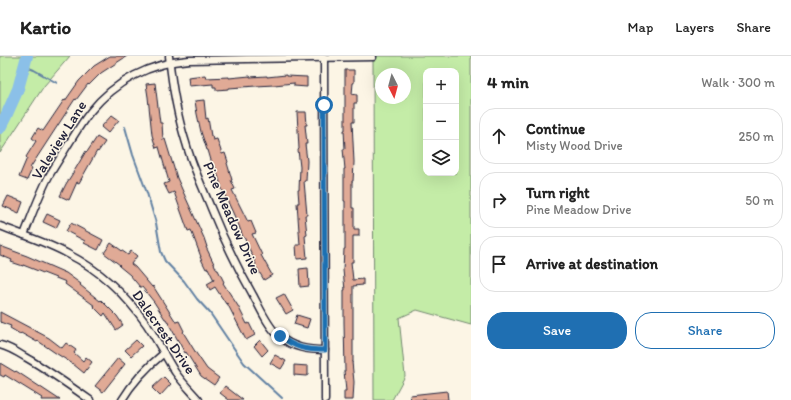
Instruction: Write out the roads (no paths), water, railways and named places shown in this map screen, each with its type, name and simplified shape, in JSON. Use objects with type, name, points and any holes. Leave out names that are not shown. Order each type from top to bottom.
[{"type":"street","name":"Valeview Lane","points":[[24,235],[50,175],[83,122],[103,97],[124,81],[170,59],[189,60],[373,56]]},
{"type":"street","points":[[324,57],[325,400]]},
{"type":"street","name":"Pine Meadow Drive","points":[[170,59],[182,129],[193,165],[221,233],[242,276],[270,324],[280,336],[297,347],[325,350]]},
{"type":"street","name":"Dalecrest Drive","points":[[0,226],[51,245],[69,254],[86,264],[113,285],[136,310],[148,326],[176,373],[199,400]]},
{"type":"street","points":[[0,345],[8,347],[41,366],[90,400]]},
{"type":"street","points":[[122,400],[142,372],[164,352]]},
{"type":"waterway","points":[[0,128],[18,89],[27,56]]},
{"type":"waterway","points":[[24,66],[57,83]]},
{"type":"waterway","points":[[125,127],[156,223],[161,252],[165,261],[184,281],[197,299],[210,313],[244,363],[282,398]]}]
